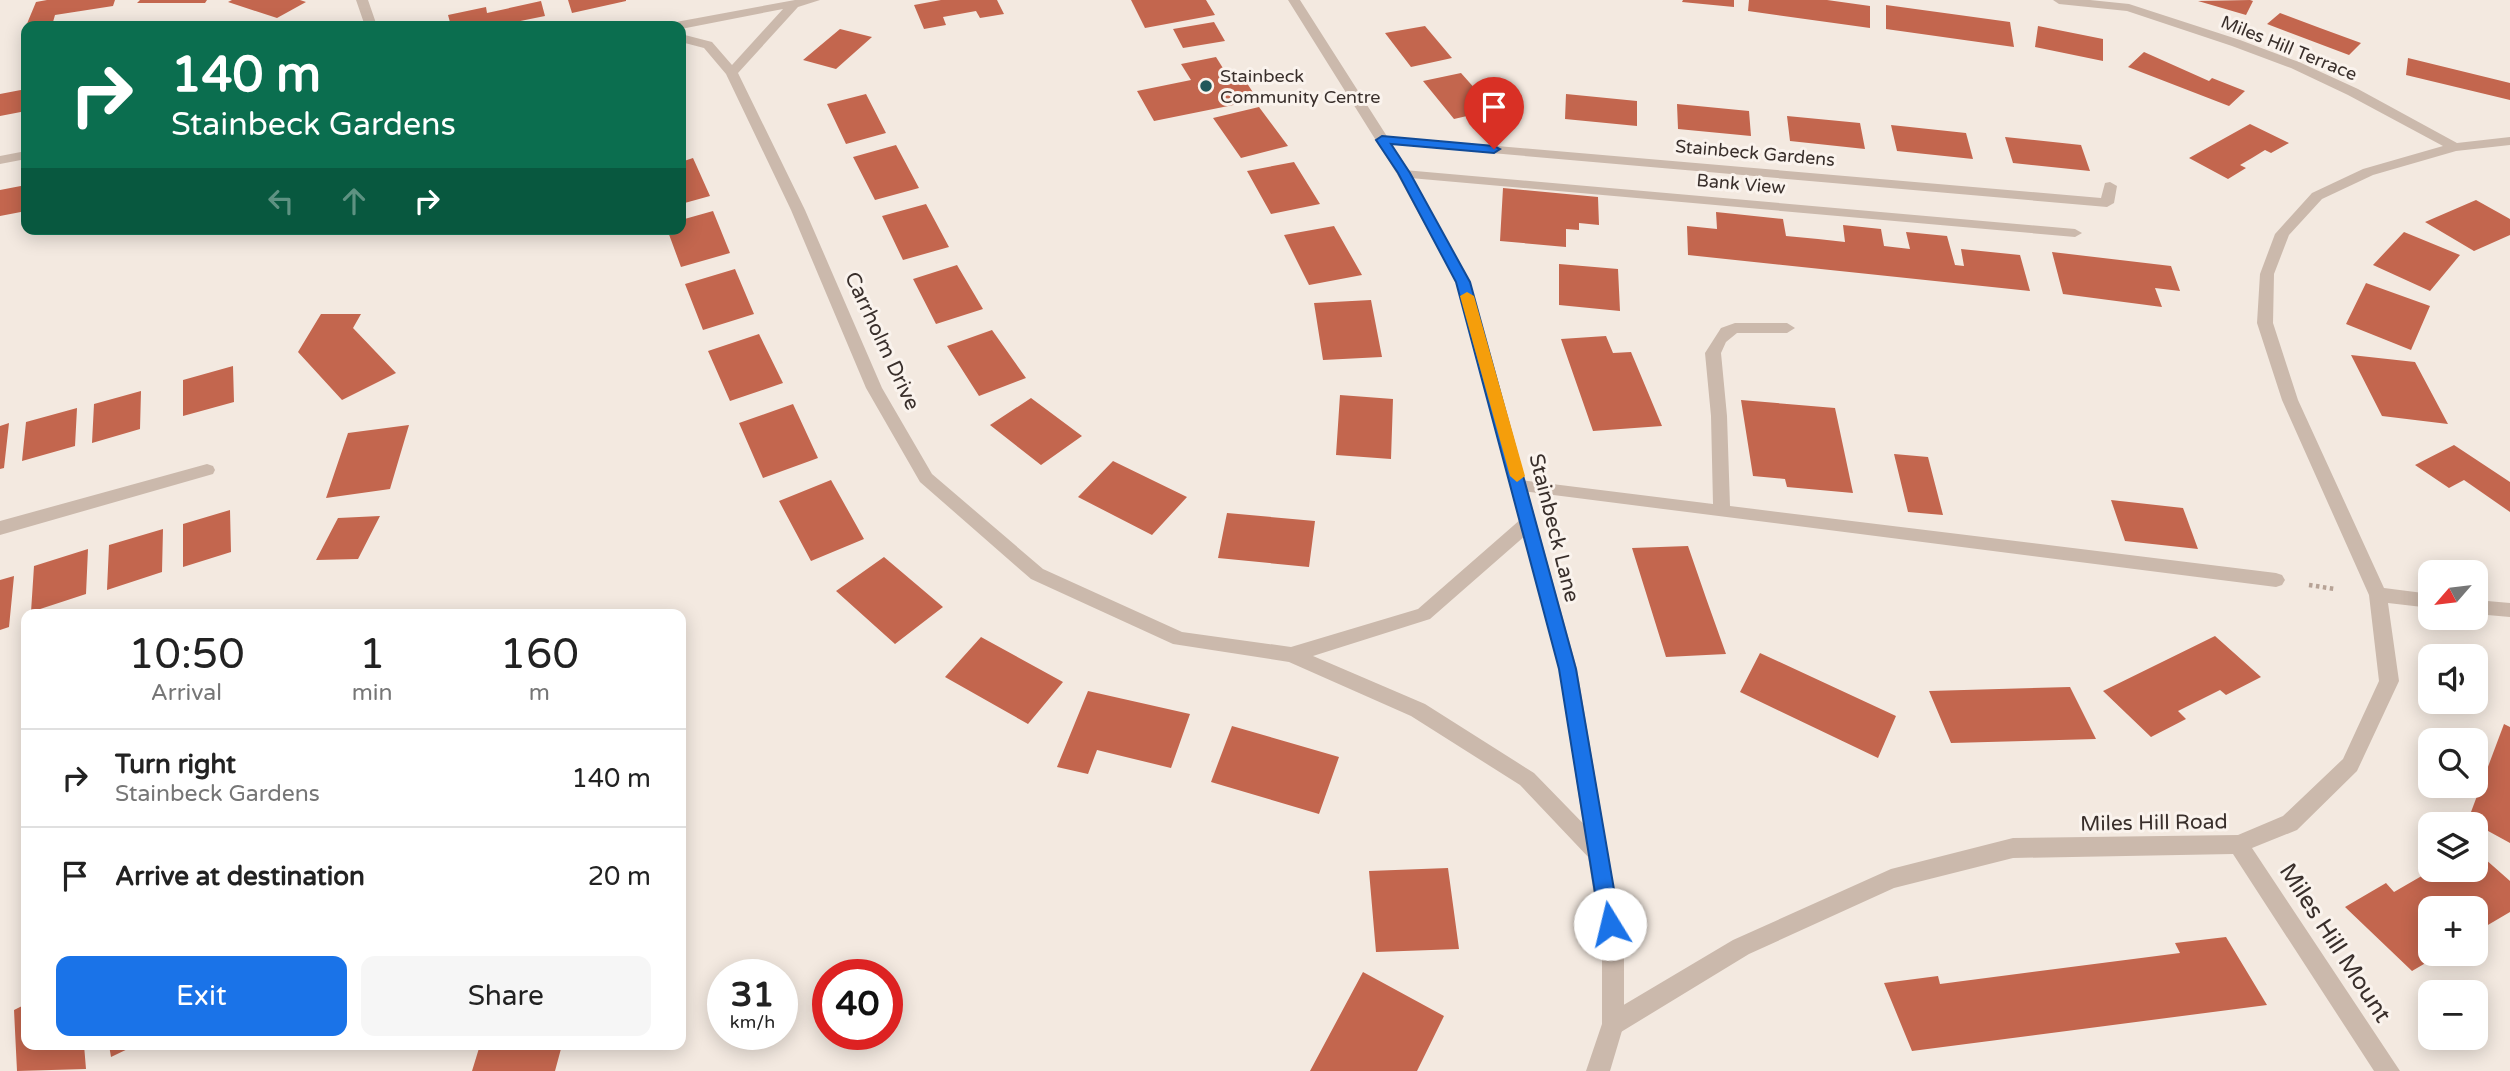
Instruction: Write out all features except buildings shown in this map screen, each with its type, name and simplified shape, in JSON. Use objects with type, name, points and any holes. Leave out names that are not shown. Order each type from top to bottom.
[{"type":"street","points":[[362,0],[369,21]]},
{"type":"street","points":[[686,24],[814,0]]},
{"type":"street","name":"Stainbeck Lane","points":[[1294,0],[1404,173],[1463,282],[1520,486],[1527,524],[1567,669],[1614,947],[1613,1024],[1598,1071]]},
{"type":"street","name":"Miles Hill Terrace","points":[[2059,0],[2129,8],[2236,43],[2295,65],[2353,92],[2455,147]]},
{"type":"street","points":[[732,73],[794,4]]},
{"type":"street","name":"Carrholm Drive","points":[[686,39],[708,45],[732,73],[799,210],[874,388],[926,478],[1037,574],[1180,639],[1290,655],[1418,710],[1527,779],[1598,853]]},
{"type":"street","name":"Stainbeck Gardens","points":[[1382,140],[2107,203],[2110,186]]},
{"type":"street","name":"Miles Hill Road","points":[[1613,1024],[1741,947],[1891,879],[2013,848],[2238,844],[2290,823],[2350,765],[2389,681],[2378,595],[2290,400],[2265,323],[2267,274],[2282,234],[2317,196],[2368,172],[2455,147],[2510,141]]},
{"type":"street","points":[[0,160],[21,156]]},
{"type":"street","name":"Bank View","points":[[1404,173],[2075,233]]},
{"type":"street","points":[[1722,511],[1719,416],[1713,354],[1719,340],[1734,328],[1787,328]]},
{"type":"street","points":[[0,528],[207,470]]},
{"type":"street","points":[[1520,486],[2276,580]]},
{"type":"street","name":"Carrholm Drive","points":[[1290,655],[1424,614],[1527,524]]},
{"type":"street","points":[[2378,595],[2418,600]]},
{"type":"street","points":[[2488,608],[2510,610]]},
{"type":"street","name":"Miles Hill Mount","points":[[2238,844],[2388,1071]]},
{"type":"path","points":[[2276,580],[2378,595]]},
{"type":"slow traffic","points":[[1467,296],[1517,476]]},
{"type":"place","name":"Stainbeck Community Centre","points":[[1206,86]]},
{"type":"route","points":[[1494,149],[1382,140],[1404,173],[1463,282],[1520,486],[1527,524],[1567,669],[1610,924]]}]
